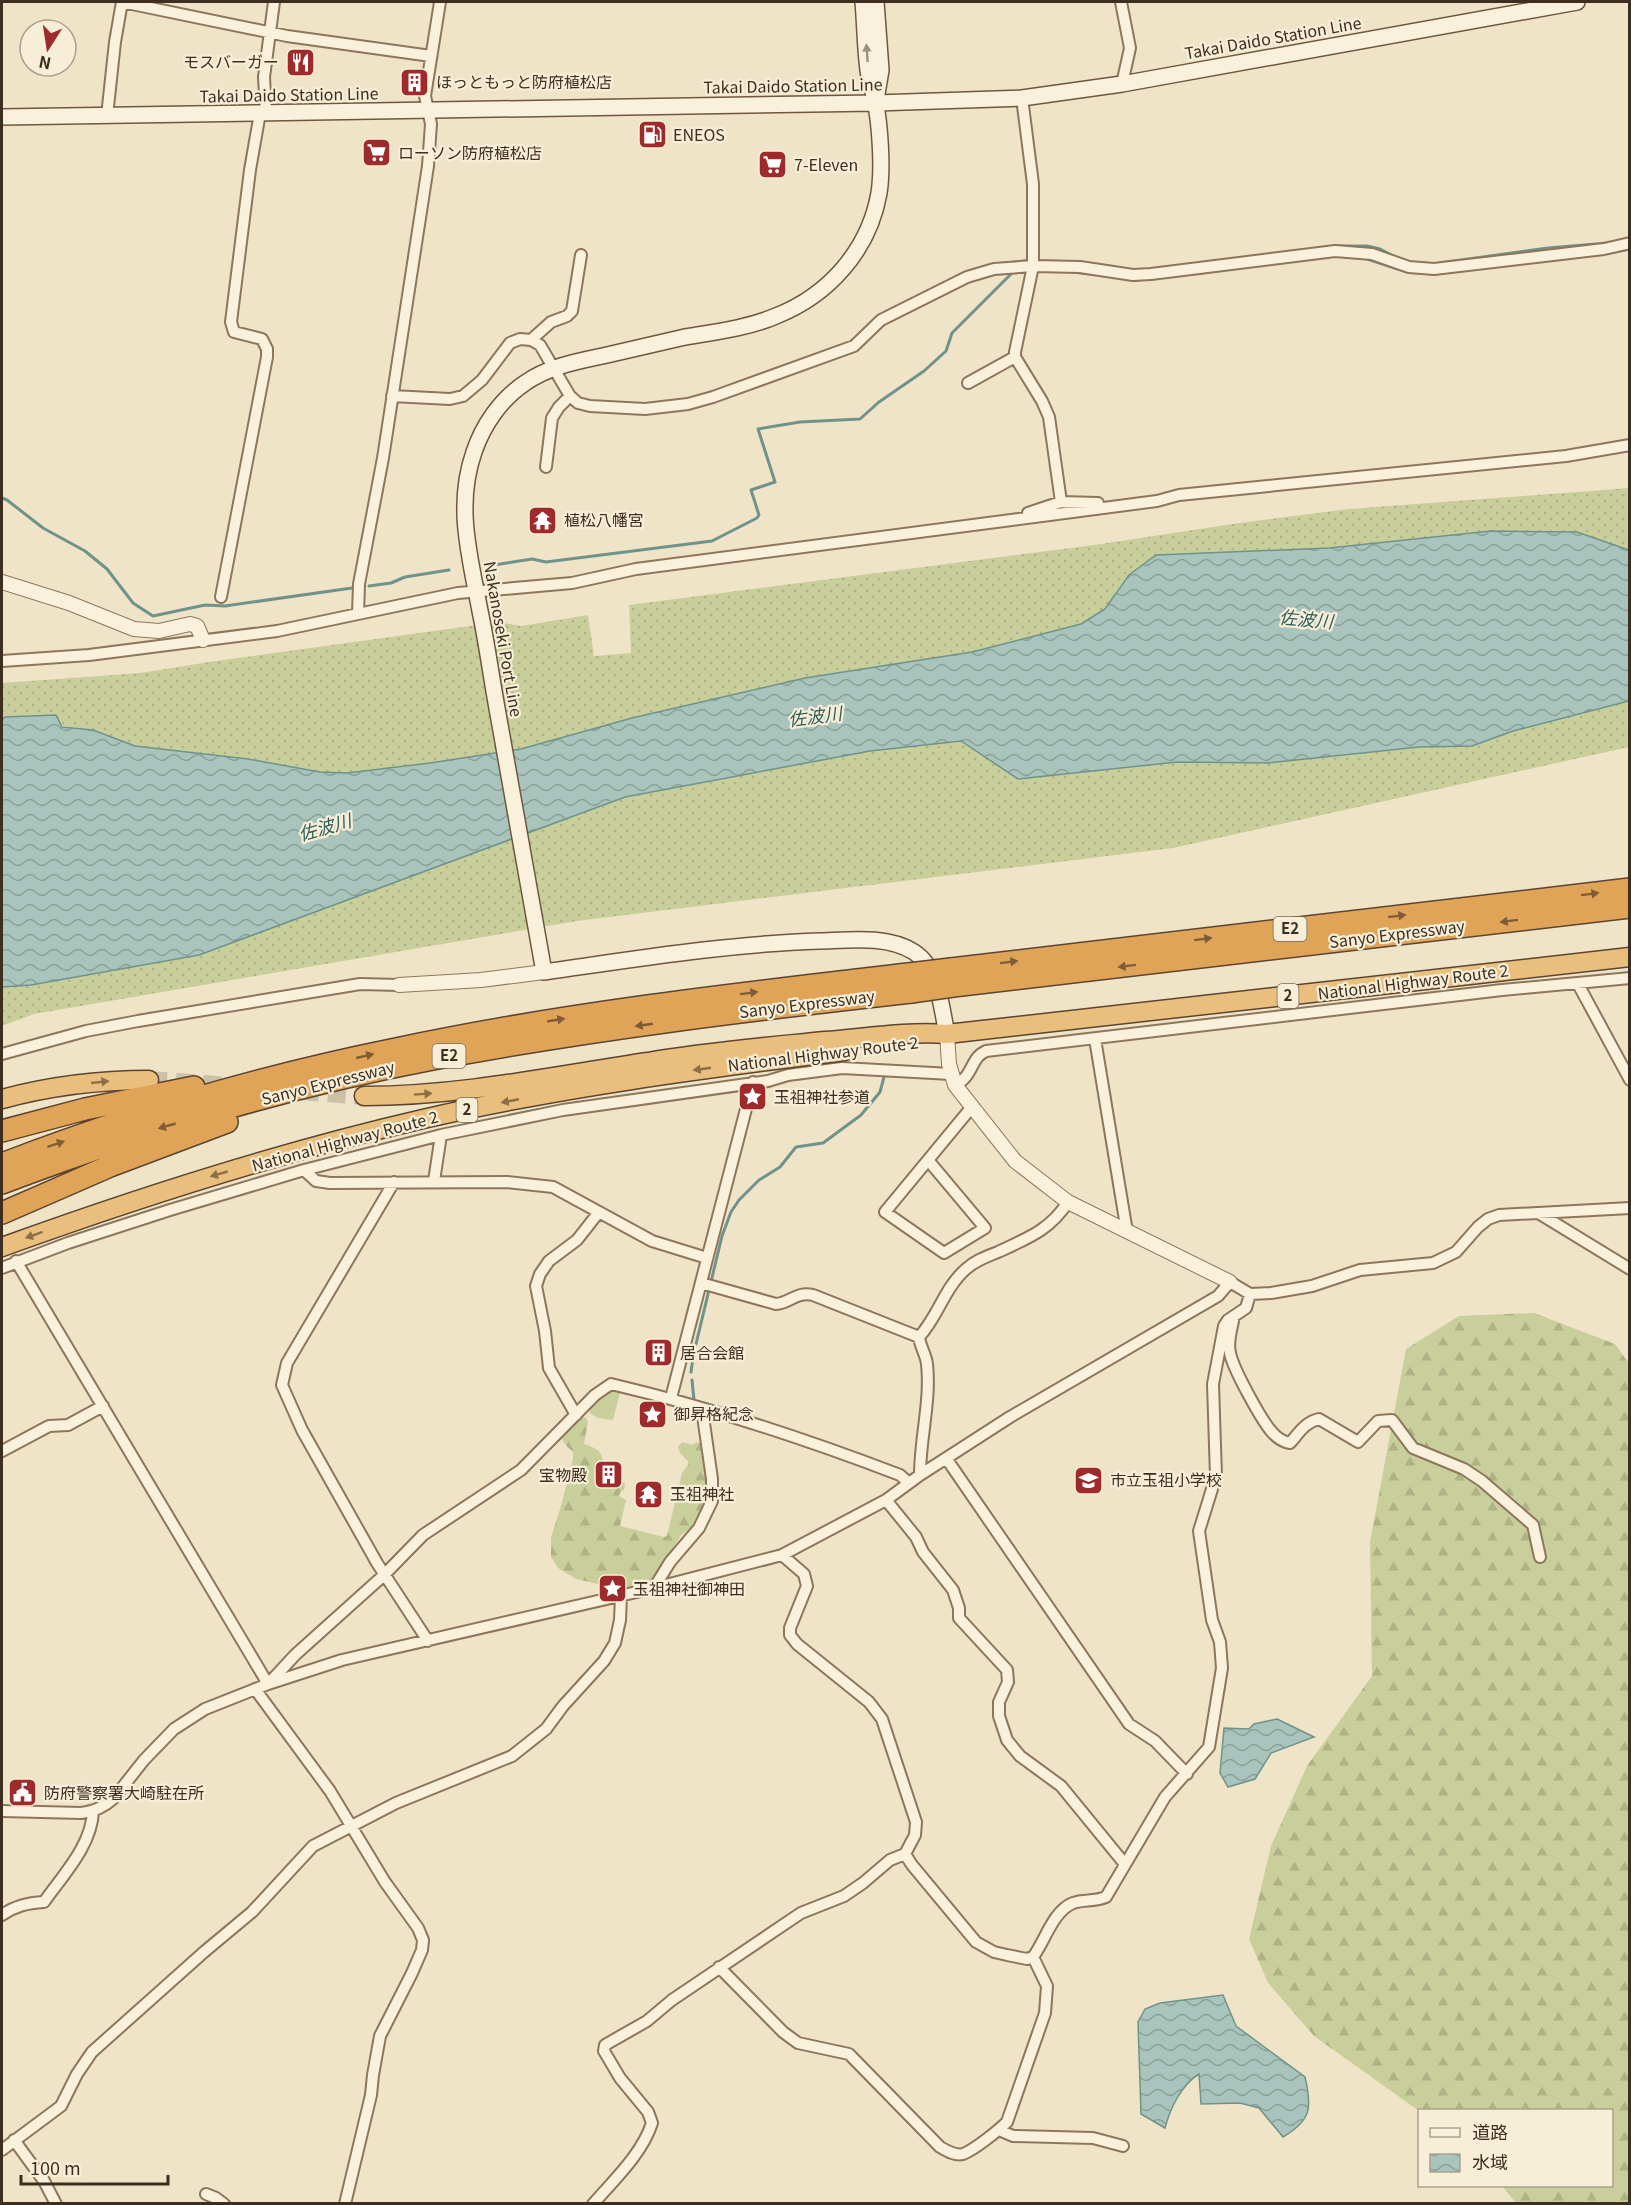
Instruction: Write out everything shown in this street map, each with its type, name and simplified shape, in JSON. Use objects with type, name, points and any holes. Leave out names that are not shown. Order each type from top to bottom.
[{"type":"highway","name":"Sanyo Expressway","points":[[2,1183],[153,1130],[280,1094],[431,1059],[558,1037],[910,983],[1629,889]]},
{"type":"highway","name":"Sanyo Expressway","points":[[952,978],[1629,907]]},
{"type":"highway","name":"National Highway Route 2","points":[[364,1096],[467,1091],[652,1061],[798,1044],[923,1032],[947,1034],[1629,957]]},
{"type":"highway","name":"Sanyo Expressway","points":[[2,1164],[225,1090],[329,1064],[484,1032],[688,1000],[910,983]]},
{"type":"highway","name":"National Highway Route 2","points":[[2,1247],[110,1208],[212,1176],[424,1119],[611,1082],[925,1042],[947,1034]]},
{"type":"highway","points":[[2,1213],[101,1170],[206,1130],[431,1059]]},
{"type":"highway","points":[[2,1131],[85,1109],[289,1065],[329,1064]]},
{"type":"highway","points":[[2,1099],[64,1086],[116,1080],[149,1080]]},
{"type":"main road","name":"Nakanoseki Port Line","points":[[544,972],[463,506],[474,452],[493,414],[505,400],[523,384],[555,368],[774,317],[806,303],[831,283],[861,244],[879,192],[880,165],[876,103],[868,70],[863,2]]},
{"type":"main road","name":"Nakanoseki Port Line","points":[[876,2],[881,70],[876,103]]},
{"type":"main road","name":"Takai Daido Station Line","points":[[2,117],[876,103],[1022,98],[1122,84],[1577,2]]},
{"type":"main road","points":[[544,972],[723,947],[776,942],[849,940],[880,942],[903,946],[923,960],[936,983],[947,1034]]},
{"type":"street","points":[[107,116],[122,2],[269,33],[431,56]]},
{"type":"street","points":[[221,597],[267,357],[267,349],[262,339],[234,332],[231,322],[263,113],[264,77],[274,2]]},
{"type":"street","points":[[358,613],[359,584],[383,458],[428,166],[431,124],[426,96],[440,2]]},
{"type":"street","points":[[1120,2],[1130,48],[1122,84]]},
{"type":"street","points":[[1022,98],[1033,184],[1033,266],[1015,357],[1049,417],[1061,502]]},
{"type":"street","points":[[392,396],[450,399],[463,396],[482,380],[510,343],[520,339],[531,339],[540,345],[570,396],[578,403],[590,406],[645,409],[688,404],[705,400],[854,346],[881,320],[967,277],[994,269],[1033,266],[1080,267],[1133,275],[1335,251],[1356,251],[1409,267],[1434,269],[1604,249],[1629,243]]},
{"type":"street","points":[[531,339],[551,322],[572,312],[581,255]]},
{"type":"street","points":[[968,383],[1015,357]]},
{"type":"street","points":[[546,467],[552,418],[570,396]]},
{"type":"street","points":[[2,661],[89,655],[277,631],[476,591],[539,590],[636,569],[1158,501],[1179,495],[1566,456],[1629,445]]},
{"type":"street","points":[[1018,520],[1025,515],[1061,502],[1099,503],[1109,507]]},
{"type":"street","points":[[2,582],[79,607],[134,629],[159,631],[190,624],[197,626],[203,640]]},
{"type":"street","points":[[2,1054],[86,1031],[360,984],[481,980],[544,972]]},
{"type":"street","points":[[2,1268],[170,1210],[304,1170],[441,1136],[563,1110],[768,1081],[788,1075],[842,1068],[966,1080],[977,1058],[986,1051],[1502,990],[1629,978]]},
{"type":"street","points":[[1578,984],[1629,1080]]},
{"type":"street","points":[[947,1034],[953,1080],[971,1108],[1015,1161],[1068,1202],[1250,1294],[1312,1286],[1360,1270],[1433,1263],[1456,1251],[1488,1219],[1511,1214],[1629,1208]]},
{"type":"street","points":[[1095,1039],[1127,1232]]},
{"type":"street","points":[[671,1398],[753,1082]]},
{"type":"street","points":[[928,1160],[985,1228],[944,1252],[885,1212],[928,1160],[971,1108]]},
{"type":"street","points":[[434,1181],[441,1136]]},
{"type":"street","points":[[304,1170],[316,1181],[330,1183],[507,1182],[553,1187],[652,1241],[707,1258]]},
{"type":"street","points":[[394,1182],[287,1363],[282,1385],[302,1430],[332,1485],[384,1575],[428,1641]]},
{"type":"street","points":[[920,1475],[927,1361],[920,1348],[919,1337],[946,1292],[966,1268],[981,1258],[1050,1226],[1068,1202]]},
{"type":"street","points":[[576,1415],[549,1368],[545,1331],[536,1286],[543,1268],[577,1240],[599,1212]]},
{"type":"street","points":[[1540,1214],[1629,1269]]},
{"type":"street","points":[[16,1262],[268,1684]]},
{"type":"street","points":[[2,1811],[81,1813],[105,1806],[150,1753],[174,1729],[205,1709],[268,1684],[342,1660],[621,1596],[782,1556],[886,1500],[920,1475],[1010,1417],[1218,1296],[1230,1282]]},
{"type":"street","points":[[701,1283],[776,1304],[782,1304],[804,1293],[813,1295],[919,1337]]},
{"type":"street","points":[[905,1854],[976,1942],[1000,1954],[1027,1959],[1033,1957],[1062,1911],[1071,1904],[1096,1901],[1106,1896],[1165,1797],[1209,1747],[1222,1668],[1220,1642],[1212,1620],[1198,1531],[1216,1476],[1213,1384],[1224,1326],[1246,1308],[1250,1294]]},
{"type":"street","points":[[1234,1316],[1228,1346],[1230,1356],[1270,1431],[1284,1442],[1290,1443],[1311,1421],[1319,1419],[1358,1442],[1378,1421],[1392,1420],[1413,1448],[1464,1469],[1482,1480],[1533,1525],[1540,1557]]},
{"type":"street","points":[[268,1684],[295,1655],[384,1575],[423,1535],[521,1470],[595,1395],[611,1384],[671,1398],[833,1449],[900,1475],[909,1483]]},
{"type":"street","points":[[2,1451],[49,1426],[68,1425],[103,1406]]},
{"type":"street","points":[[654,1588],[670,1562],[699,1528],[712,1501],[712,1479],[702,1409]]},
{"type":"street","points":[[946,1458],[1130,1724],[1155,1741],[1187,1774]]},
{"type":"street","points":[[886,1500],[916,1537],[922,1552],[952,1590],[959,1608],[959,1618],[1007,1670],[1008,1682],[999,1702],[999,1716],[1007,1740],[1020,1756],[1061,1786],[1124,1863]]},
{"type":"street","points":[[593,2204],[624,2168],[640,2146],[652,2123],[648,2112],[604,2051],[605,2044],[647,2020],[672,2000],[801,1913],[844,1896],[890,1860],[905,1854],[915,1835],[916,1822],[882,1719],[869,1702],[797,1644],[790,1635],[790,1628],[807,1586],[804,1574],[782,1556]]},
{"type":"street","points":[[2,2150],[61,2106],[77,2074],[92,2052],[252,1912],[305,1852],[352,1825],[432,1787],[512,1756],[546,1729],[562,1706],[604,1661],[615,1643],[620,1620],[621,1596]]},
{"type":"street","points":[[255,1689],[330,1791],[386,1882],[418,1928],[423,1940],[422,1950],[412,1973],[380,2036],[371,2095],[345,2204]]},
{"type":"street","points":[[2,1916],[11,1909],[28,1903],[44,1902],[78,1854],[93,1824],[93,1811]]},
{"type":"street","points":[[719,1968],[783,2032],[798,2043],[849,2054],[940,2147],[952,2154],[963,2154],[1007,2122],[1045,2013],[1047,1986],[1033,1957]]},
{"type":"street","points":[[999,2130],[1013,2136],[1094,2138],[1124,2146]]},
{"type":"street","points":[[14,2140],[44,2181],[56,2204]]},
{"type":"street","points":[[206,2194],[224,2204]]},
{"type":"green space","points":[[1629,488],[1629,550],[1577,532],[1491,531],[1329,548],[1129,575],[1105,609],[1081,624],[972,652],[632,718],[521,749],[430,763],[347,773],[320,772],[248,759],[135,746],[93,730],[5,717],[2,720],[2,683],[140,673],[499,622],[521,626],[588,615],[594,656],[631,653],[629,605],[1094,545],[1349,509]]},
{"type":"green space","points":[[1629,701],[1629,747],[1173,848],[577,921],[34,1014],[2,1026],[2,987],[31,985],[199,955],[625,797],[870,751],[961,741],[1018,779],[1177,762],[1268,763],[1419,747],[1472,746],[1513,731]]},
{"type":"green space","points":[[1534,1313],[1615,1344],[1630,1365],[1629,2203],[1516,2203],[1503,2187],[1613,2187],[1613,2109],[1418,2110],[1314,2036],[1268,1983],[1249,1939],[1271,1846],[1307,1766],[1372,1676],[1370,1542],[1406,1349],[1459,1316]]},
{"type":"green space","points":[[617,1391],[620,1393],[613,1420],[598,1418],[590,1413],[590,1405],[605,1393]]},
{"type":"green space","points":[[655,1409],[662,1412],[665,1419],[662,1426],[655,1429],[648,1426],[645,1419],[648,1412]]},
{"type":"green space","points":[[580,1416],[586,1418],[588,1422],[584,1444],[597,1450],[603,1458],[601,1482],[612,1485],[615,1479],[619,1478],[625,1484],[619,1496],[626,1500],[620,1526],[664,1537],[667,1536],[682,1473],[688,1465],[688,1461],[680,1453],[678,1447],[682,1442],[692,1445],[700,1443],[708,1501],[696,1525],[681,1535],[665,1561],[644,1584],[619,1589],[576,1579],[558,1568],[551,1557],[551,1537],[573,1458],[573,1452],[562,1437],[565,1430]]},
{"type":"water","name":"佐波川","points":[[1491,531],[1577,532],[1629,550],[1629,701],[1513,731],[1472,746],[1419,747],[1268,763],[1177,762],[1018,779],[961,741],[870,751],[625,797],[199,955],[31,985],[2,987],[2,720],[5,717],[56,715],[62,727],[93,730],[135,746],[248,759],[320,772],[347,773],[430,763],[521,749],[632,718],[805,678],[972,652],[1081,624],[1105,609],[1129,575],[1156,555],[1329,548]]},
{"type":"water","points":[[1277,1719],[1314,1737],[1271,1753],[1255,1779],[1228,1787],[1220,1773],[1224,1728],[1249,1729],[1254,1724]]},
{"type":"water","points":[[1223,1995],[1236,2026],[1305,2077],[1309,2097],[1308,2112],[1300,2125],[1283,2137],[1259,2108],[1240,2103],[1201,2104],[1199,2074],[1187,2084],[1177,2098],[1165,2128],[1141,2114],[1138,2022],[1145,2009],[1160,2003]]},
{"type":"waterway","points":[[1439,263],[1548,248],[1608,243]]},
{"type":"waterway","points":[[1334,246],[1367,246],[1380,249],[1397,258]]},
{"type":"waterway","points":[[1610,253],[1630,249]]},
{"type":"waterway","points":[[1364,258],[1407,272],[1436,274]]},
{"type":"waterway","points":[[1004,263],[1025,261]]},
{"type":"waterway","points":[[1041,261],[1081,262]]},
{"type":"waterway","points":[[487,566],[532,559],[546,562],[712,541],[757,518],[759,515],[751,490],[775,482],[758,429],[800,422],[860,419],[879,402],[924,371],[946,351],[952,333],[1013,272]]},
{"type":"waterway","points":[[1072,272],[1090,274]]},
{"type":"waterway","points":[[1135,280],[1209,272]]},
{"type":"waterway","points":[[2,498],[43,528],[85,551],[107,569],[133,603],[153,616],[205,605],[225,606],[352,588]]},
{"type":"waterway","points":[[369,586],[449,570]]},
{"type":"waterway","points":[[696,1344],[722,1236],[731,1212],[739,1200],[759,1180],[780,1167],[796,1147],[823,1143],[861,1115],[880,1092],[884,1077]]},
{"type":"waterway","points":[[691,1372],[694,1350]]},
{"type":"waterway","points":[[692,1380],[694,1400]]},
{"type":"tunnel","points":[[149,1080],[231,1086]]},
{"type":"tunnel","points":[[301,1091],[364,1096]]},
{"type":"place","name":"モスバーガー","points":[[300,62]]},
{"type":"place","name":"ほっともっと防府植松店","points":[[415,82]]},
{"type":"place","name":"ENEOS","points":[[652,135]]},
{"type":"place","name":"ローソン防府植松店","points":[[377,153]]},
{"type":"place","name":"7-Eleven","points":[[773,165]]},
{"type":"place","name":"植松八幡宮","points":[[543,520]]},
{"type":"place","name":"玉祖神社参道","points":[[753,1097]]},
{"type":"place","name":"居合会館","points":[[659,1353]]},
{"type":"place","name":"御昇格紀念","points":[[653,1414]]},
{"type":"place","name":"宝物殿","points":[[608,1475]]},
{"type":"place","name":"市立玉祖小学校","points":[[1089,1480]]},
{"type":"place","name":"玉祖神社","points":[[649,1494]]},
{"type":"place","name":"玉祖神社御神田","points":[[612,1589]]},
{"type":"place","name":"防府警察署大崎駐在所","points":[[23,1793]]}]
